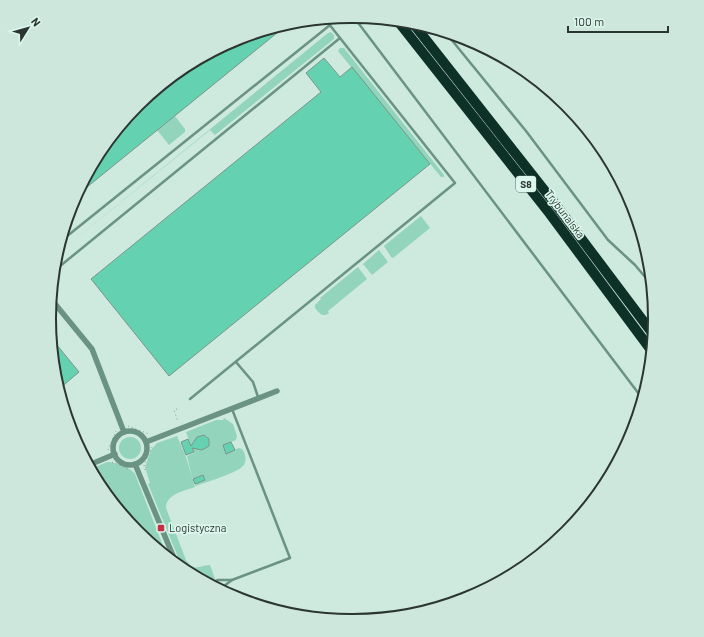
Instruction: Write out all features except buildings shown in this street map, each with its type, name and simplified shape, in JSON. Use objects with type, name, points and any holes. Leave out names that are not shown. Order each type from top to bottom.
[{"type":"highway","name":"Trybunalska","points":[[403,28],[550,214],[646,344]]},
{"type":"highway","name":"Trybunalska","points":[[419,31],[474,99],[648,327]]},
{"type":"street","points":[[57,305],[92,349],[124,432]]},
{"type":"street","points":[[146,442],[277,391]]},
{"type":"street","points":[[124,432],[135,432],[139,434],[146,442],[145,455],[135,464],[126,464],[121,462],[115,454],[114,444],[116,439],[124,432]]},
{"type":"street","points":[[94,463],[115,454]]},
{"type":"street","points":[[135,464],[172,553]]},
{"type":"lane","points":[[359,23],[638,392]]},
{"type":"lane","points":[[69,235],[330,26],[455,183],[190,398]]},
{"type":"lane","points":[[61,265],[340,38]]},
{"type":"lane","points":[[453,41],[526,131],[608,240],[635,265],[644,276]]},
{"type":"lane","points":[[236,362],[253,382],[259,398]]},
{"type":"lane","points":[[225,586],[232,580],[290,558],[232,408]]},
{"type":"lane","points":[[216,581],[232,580]]},
{"type":"path","points":[[177,408],[174,410],[178,421],[177,424]]},
{"type":"path","points":[[126,424],[130,427],[150,434]]},
{"type":"path","points":[[117,428],[107,451],[98,456],[101,464],[113,462],[131,470]]},
{"type":"path","points":[[145,471],[144,465],[152,446],[155,444]]},
{"type":"green space","points":[[331,32],[334,35],[334,39],[215,135],[210,130],[66,247],[66,247],[328,33]]},
{"type":"green space","points":[[340,48],[344,48],[444,175],[444,177],[441,177],[338,51]]},
{"type":"green space","points":[[175,116],[185,129],[185,132],[169,145],[157,130]]},
{"type":"green space","points":[[421,216],[430,228],[393,258],[391,257],[384,246]]},
{"type":"green space","points":[[379,250],[388,262],[372,275],[363,264]]},
{"type":"green space","points":[[358,267],[367,279],[328,311],[329,313],[323,315],[320,313],[315,308],[315,305],[321,299],[320,298]]},
{"type":"green space","points":[[224,418],[233,424],[237,436],[236,440],[223,445],[226,453],[239,448],[242,449],[246,458],[245,462],[240,469],[235,472],[196,486],[195,484],[205,480],[203,475],[193,479],[192,477],[187,456],[194,453],[186,432],[216,420],[223,420]]},
{"type":"green space","points":[[177,436],[186,457],[195,487],[172,496],[167,503],[166,508],[186,560],[189,564],[195,567],[210,565],[215,579],[204,574],[178,557],[148,484],[150,483],[145,467],[151,450],[157,443]]},
{"type":"green space","points":[[130,437],[138,440],[141,448],[138,456],[130,459],[122,456],[119,448],[122,440]]},
{"type":"green space","points":[[107,462],[114,463],[130,470],[135,474],[163,546],[130,513],[106,483],[96,467]]},
{"type":"place","name":"Logistyczna","points":[[161,528]]}]
